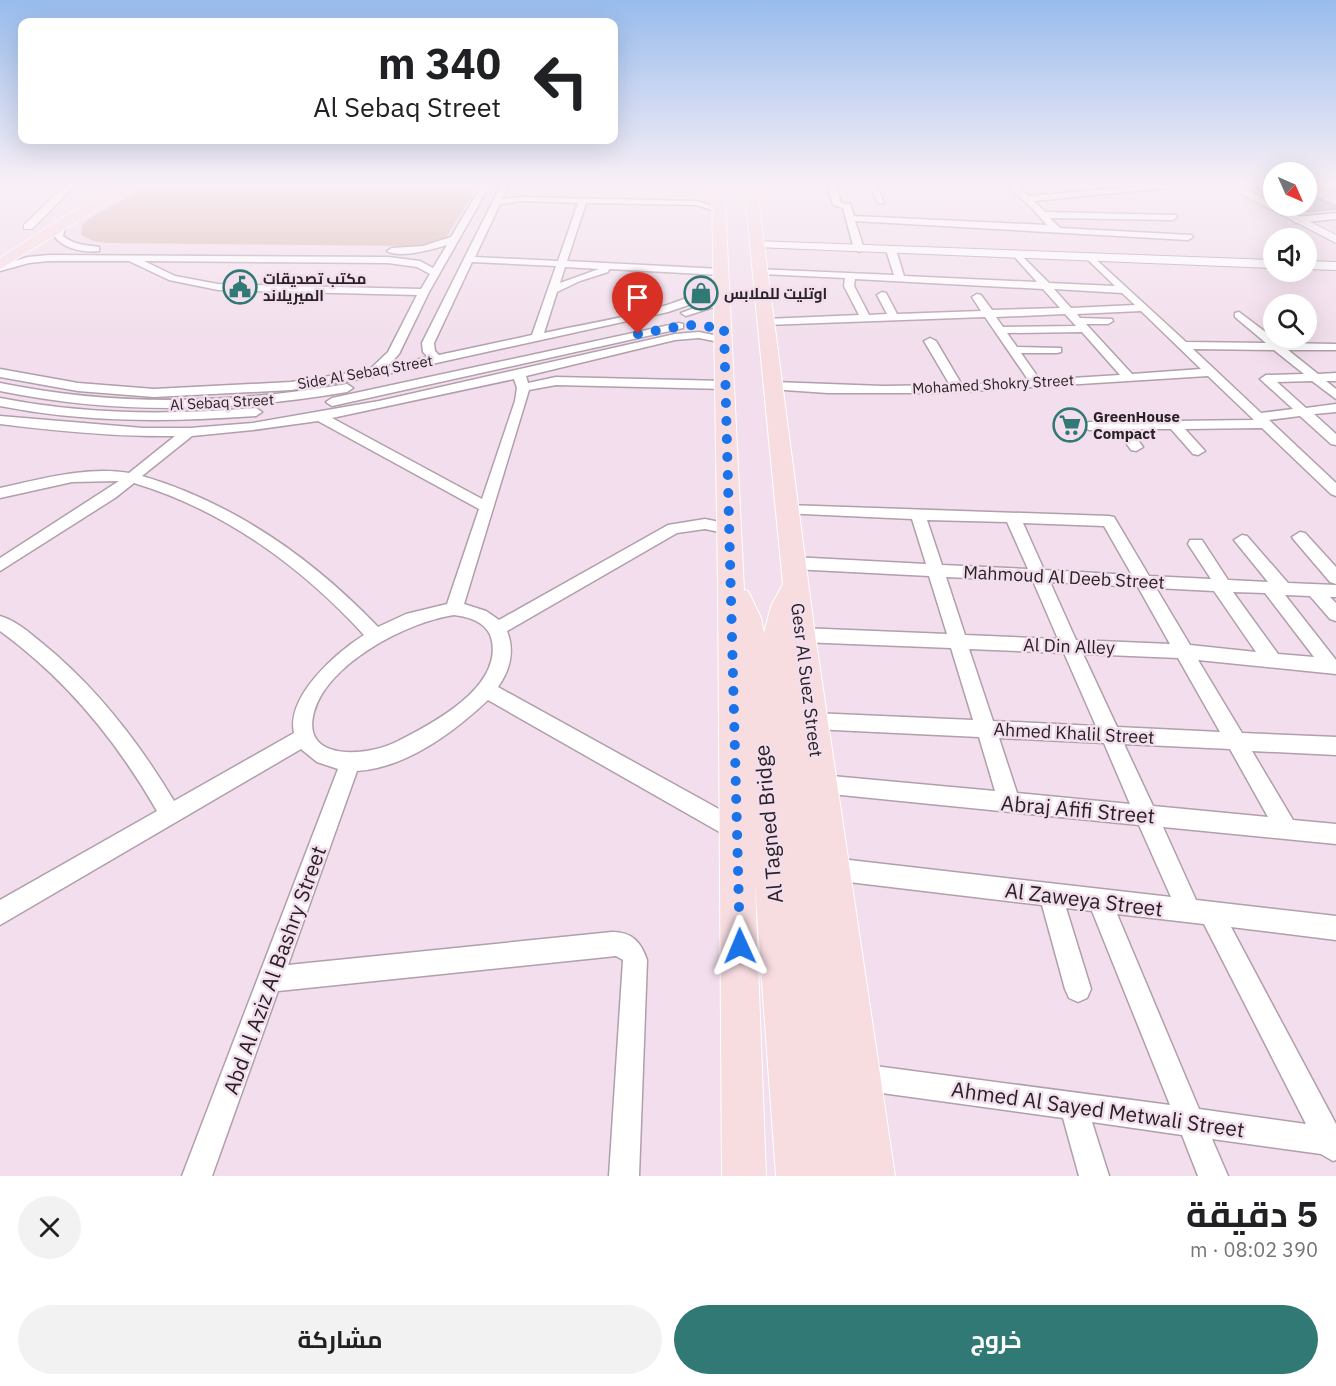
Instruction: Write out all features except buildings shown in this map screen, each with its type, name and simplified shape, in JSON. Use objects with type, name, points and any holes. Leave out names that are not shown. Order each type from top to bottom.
[{"type":"main road","points":[[0,266],[42,238]]},
{"type":"main road","points":[[718,238],[715,311],[725,385],[738,831],[744,1176]]},
{"type":"main road","name":"Gesr Al Suez Street","points":[[757,238],[801,635],[873,1176]]},
{"type":"main road","name":"Al Tagned Bridge","points":[[794,575],[778,618],[777,644],[834,1176]]},
{"type":"main road","name":"Al Tagned Bridge","points":[[731,585],[744,606],[751,637],[798,1176]]},
{"type":"street","points":[[61,238],[72,245],[97,249],[400,251],[422,249],[455,239]]},
{"type":"street","points":[[419,346],[479,238]]},
{"type":"street","points":[[537,337],[570,238]]},
{"type":"street","points":[[856,238],[859,249]]},
{"type":"street","points":[[373,373],[391,358],[424,292],[455,239]]},
{"type":"street","points":[[49,258],[54,250],[72,245]]},
{"type":"street","points":[[758,245],[1263,264]]},
{"type":"street","points":[[414,262],[427,257],[427,251],[422,249]]},
{"type":"street","points":[[891,250],[900,278]]},
{"type":"street","points":[[1018,255],[1128,377]]},
{"type":"street","points":[[1090,257],[1262,421],[1333,484]]},
{"type":"street","points":[[0,266],[49,258],[388,260],[414,262],[435,273]]},
{"type":"street","points":[[129,258],[172,278],[218,287],[424,292]]},
{"type":"street","points":[[468,259],[621,267],[715,311]]},
{"type":"street","points":[[1317,265],[1336,266]]},
{"type":"street","points":[[553,290],[582,277],[621,267]]},
{"type":"street","points":[[761,271],[1125,290]]},
{"type":"street","points":[[850,276],[849,285],[866,319]]},
{"type":"street","points":[[882,295],[894,318]]},
{"type":"street","points":[[977,297],[1036,383]]},
{"type":"street","name":"Side Al Sebaq Street","points":[[0,373],[85,388],[146,393],[234,390],[288,397],[373,373],[437,359],[464,358],[537,337],[637,320],[684,304],[715,311],[708,336],[687,336],[579,354],[521,381],[321,417],[189,432],[74,428],[0,420]]},
{"type":"street","points":[[766,322],[1144,308]]},
{"type":"street","points":[[691,312],[702,314],[715,311]]},
{"type":"street","name":"Al Sebaq Street","points":[[0,402],[73,413],[166,417],[352,387],[464,358],[637,320],[715,311]]},
{"type":"street","name":"Al Sebaq Street","points":[[0,387],[57,399],[110,404],[184,404],[288,397],[365,396],[579,354],[668,328],[715,311]]},
{"type":"street","points":[[1239,315],[1263,335]]},
{"type":"street","points":[[1000,330],[1108,321]]},
{"type":"street","points":[[930,341],[957,387]]},
{"type":"street","points":[[397,345],[419,346],[437,359]]},
{"type":"street","points":[[1182,345],[1263,346]]},
{"type":"street","points":[[1317,347],[1336,348]]},
{"type":"street","points":[[1278,348],[1336,395]]},
{"type":"street","points":[[1014,350],[1057,350]]},
{"type":"street","points":[[579,354],[574,372],[585,381]]},
{"type":"street","name":"Mohamed Shokry Street","points":[[774,386],[822,390],[957,387],[1211,372]]},
{"type":"street","points":[[1336,377],[1266,378],[1336,441]]},
{"type":"street","points":[[454,609],[521,401],[521,381],[725,385]]},
{"type":"street","points":[[281,423],[288,397]]},
{"type":"street","points":[[1089,426],[1262,421],[1302,412],[1336,408]]},
{"type":"street","points":[[154,431],[166,417]]},
{"type":"street","points":[[321,417],[486,507]]},
{"type":"street","points":[[1120,425],[1136,447]]},
{"type":"street","points":[[1175,425],[1198,451]]},
{"type":"street","points":[[0,565],[104,499],[189,432]]},
{"type":"street","points":[[0,493],[82,476],[114,475],[132,478],[206,506],[266,539],[318,578],[376,637]]},
{"type":"street","points":[[787,510],[1103,519],[1110,522],[1286,828]]},
{"type":"street","points":[[918,515],[1009,802]]},
{"type":"street","points":[[1013,518],[1146,815],[1334,1146]]},
{"type":"street","points":[[497,629],[673,529],[705,524],[729,529]]},
{"type":"street","points":[[1300,537],[1336,578]]},
{"type":"street","points":[[1242,540],[1333,667]]},
{"type":"street","points":[[1196,544],[1272,660]]},
{"type":"street","name":"Mahmoud Al Deeb Street","points":[[794,575],[936,570],[1336,591]]},
{"type":"street","points":[[1315,590],[1336,615]]},
{"type":"street","points":[[454,609],[483,617],[497,629],[501,637],[502,657],[485,689],[452,721],[424,740],[377,760],[350,764],[326,758],[317,753],[305,736],[303,719],[312,698],[338,667],[376,637],[424,614],[454,609]]},
{"type":"street","points":[[0,622],[44,654],[94,703],[135,757],[170,814]]},
{"type":"street","name":"Al Din Alley","points":[[801,635],[1184,651],[1333,667]]},
{"type":"street","points":[[485,689],[738,831]]},
{"type":"street","name":"Ahmed Khalil Street","points":[[813,721],[1336,746]]},
{"type":"street","points":[[0,913],[305,736]]},
{"type":"street","name":"Abd Al Aziz Al Bashry Street","points":[[197,1176],[350,764]]},
{"type":"street","name":"Abraj Afifi Street","points":[[821,784],[1336,834]]},
{"type":"street","name":"Al Zaweya Street","points":[[832,869],[1336,928]]},
{"type":"street","points":[[1051,895],[1078,989]]},
{"type":"street","points":[[1099,900],[1213,1176]]},
{"type":"street","points":[[270,979],[612,944],[624,945],[633,954],[635,960],[624,1176]]},
{"type":"street","name":"Ahmed Al Sayed Metwali Street","points":[[859,1077],[1191,1122],[1334,1146]]},
{"type":"street","points":[[1073,1106],[1094,1176]]},
{"type":"shaded area","points":[[87,238],[446,238],[420,246],[106,243]]},
{"type":"place","name":"مكتب تصديقات الميريلاند","points":[[240,287]]},
{"type":"place","name":"اوتليت للملابس","points":[[701,293]]},
{"type":"place","name":"GreenHouse Compact","points":[[1070,425]]},
{"type":"route","points":[[638,334],[688,325],[724,328],[740,946]]}]
